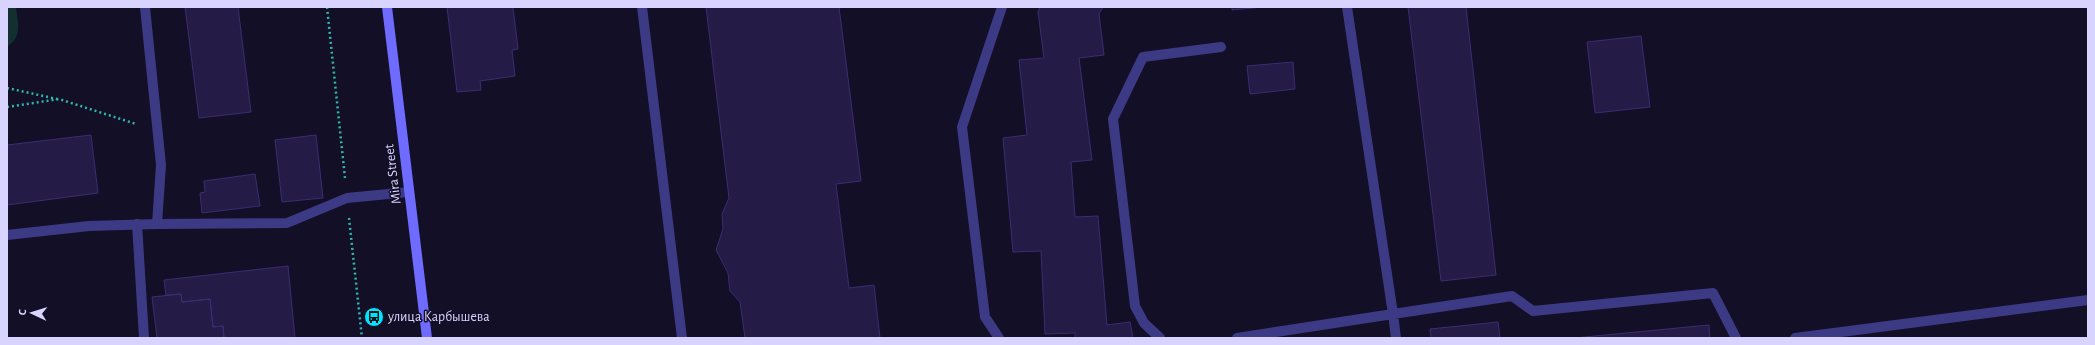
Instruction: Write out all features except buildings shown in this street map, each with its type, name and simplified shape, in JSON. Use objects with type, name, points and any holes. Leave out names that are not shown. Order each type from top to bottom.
[{"type":"main road","name":"Mira Street","points":[[387,7],[427,338]]},
{"type":"lane","points":[[145,7],[161,165],[157,224]]},
{"type":"lane","points":[[642,7],[682,338]]},
{"type":"lane","points":[[999,338],[985,317],[962,127],[1002,7]]},
{"type":"lane","points":[[1347,7],[1396,338]]},
{"type":"lane","points":[[1160,338],[1144,323],[1135,306],[1113,119],[1143,57],[1221,47]]},
{"type":"lane","points":[[7,235],[89,226],[137,224],[287,223],[347,198],[409,192]]},
{"type":"lane","points":[[137,224],[144,338]]},
{"type":"lane","points":[[1237,338],[1512,296],[1533,311],[1713,293],[1736,338]]},
{"type":"lane","points":[[1795,338],[2088,300]]},
{"type":"path","points":[[327,7],[362,338]]},
{"type":"path","points":[[7,88],[59,99],[157,131]]},
{"type":"path","points":[[7,107],[59,99]]},
{"type":"green space","points":[[7,7],[16,7],[18,29],[12,43],[7,47]]},
{"type":"place","name":"улица Карбышева","points":[[374,317]]}]
